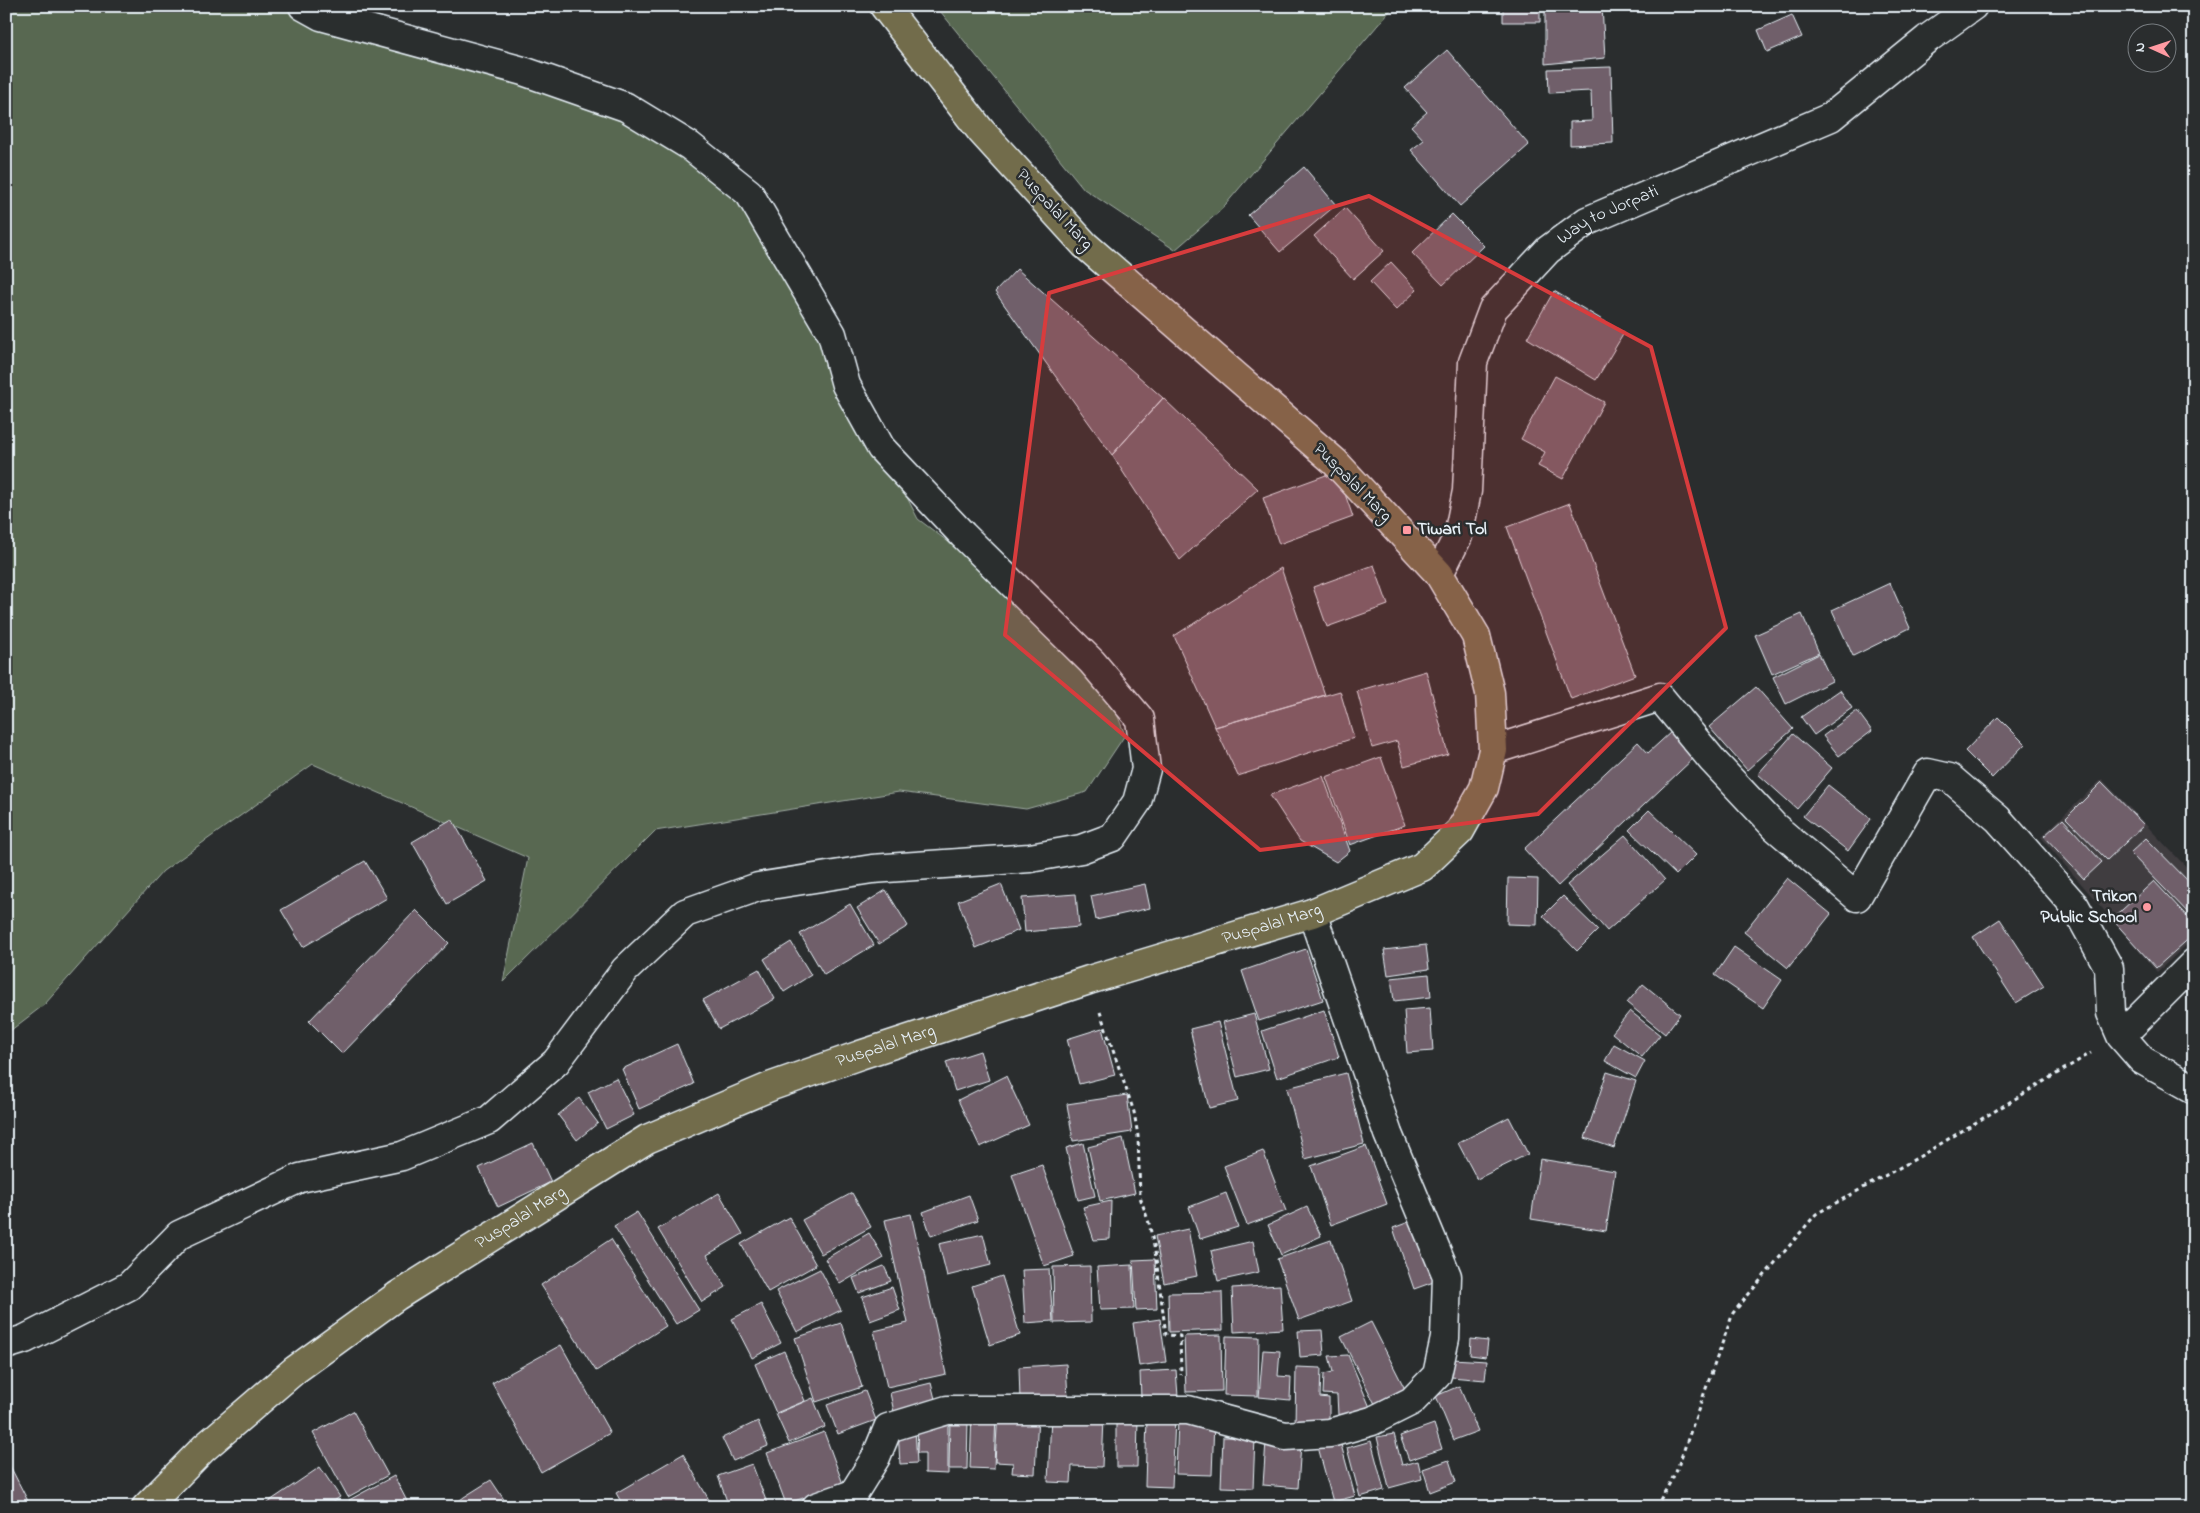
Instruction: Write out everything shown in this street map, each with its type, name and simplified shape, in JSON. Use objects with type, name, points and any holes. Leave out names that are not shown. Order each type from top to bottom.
[{"type":"main road","name":"Puspalal Marg","points":[[146,1507],[204,1448],[295,1370],[397,1296],[647,1139],[772,1086],[860,1055],[1089,980],[1312,914],[1422,867],[1460,831],[1484,788],[1493,750],[1490,692],[1476,636],[1440,574],[1335,462],[1085,245],[981,131],[884,6]]},
{"type":"street","points":[[6,1345],[25,1339],[129,1286],[179,1235],[300,1178],[402,1156],[489,1120],[556,1062],[625,970],[685,913],[758,887],[853,872],[1030,858],[1080,849],[1113,836],[1137,802],[1146,770],[1140,718],[1092,662],[963,536],[881,448],[846,385],[832,334],[749,193],[690,146],[626,107],[523,71],[321,16],[302,6]]},
{"type":"street","name":"Way to Jorpati","points":[[1440,574],[1458,536],[1467,491],[1473,362],[1493,308],[1548,250],[1587,221],[1831,118],[1927,39],[1973,6]]},
{"type":"street","points":[[1493,750],[1660,697],[1713,761],[1775,827],[1857,896],[1928,773],[1950,778],[1998,819],[2075,906],[2109,968],[2111,1013],[2121,1036],[2142,1060],[2194,1089]]},
{"type":"street","points":[[816,1507],[853,1494],[876,1457],[888,1428],[947,1410],[1188,1410],[1285,1436],[1330,1433],[1372,1421],[1412,1401],[1437,1375],[1445,1338],[1447,1276],[1388,1134],[1312,914]]},
{"type":"street","points":[[2121,1036],[2194,963]]},
{"type":"path","points":[[1089,980],[1134,1112],[1138,1136],[1140,1197],[1149,1223],[1155,1251],[1166,1336],[1180,1336],[1182,1394],[1188,1410]]},
{"type":"path","points":[[1656,1507],[1676,1472],[1733,1313],[1816,1214],[1917,1158],[2121,1036]]},
{"type":"highlighted area","points":[[1369,196],[1651,347],[1726,628],[1538,814],[1260,850],[1005,635],[1049,293]]},
{"type":"shaded area","name":"Trikon Public School","points":[[2102,779],[2194,875],[2194,938],[2157,972],[2041,837]]},
{"type":"green space","points":[[6,6],[355,6],[738,165],[918,519],[1093,651],[1125,735],[1087,792],[1026,809],[899,792],[655,831],[503,982],[528,858],[313,764],[163,871],[45,1004],[6,1034]]},
{"type":"green space","points":[[936,6],[1394,6],[1220,211],[1175,250],[1084,189]]},
{"type":"building","points":[[1503,6],[1540,6],[1540,22],[1503,22]]},
{"type":"building","points":[[1545,6],[1602,6],[1605,58],[1545,64]]},
{"type":"building","points":[[1792,15],[1802,37],[1767,52],[1758,30]]},
{"type":"building","points":[[1447,50],[1529,145],[1460,206],[1411,150],[1424,140],[1411,126],[1427,112],[1405,88]]},
{"type":"building","points":[[1611,67],[1613,143],[1570,145],[1570,122],[1592,121],[1591,91],[1549,93],[1548,69]]},
{"type":"building","points":[[1304,167],[1336,205],[1280,252],[1248,215]]},
{"type":"building","points":[[1345,208],[1384,251],[1353,279],[1314,236]]},
{"type":"building","points":[[1452,214],[1484,246],[1443,285],[1412,253]]},
{"type":"building","points":[[1391,262],[1417,290],[1396,310],[1370,282]]},
{"type":"building","points":[[1017,269],[1163,398],[1112,455],[995,292]]},
{"type":"building","points":[[1554,291],[1624,333],[1596,380],[1527,338]]},
{"type":"building","points":[[1555,376],[1604,402],[1563,479],[1538,466],[1545,452],[1521,439]]},
{"type":"building","points":[[1163,398],[1258,489],[1180,560],[1112,455]]},
{"type":"building","points":[[1337,471],[1353,517],[1279,544],[1263,498]]},
{"type":"building","points":[[1570,503],[1635,675],[1571,699],[1507,527]]},
{"type":"building","points":[[1374,565],[1388,605],[1327,627],[1313,587]]},
{"type":"building","points":[[1281,568],[1325,695],[1215,727],[1174,636]]},
{"type":"building","points":[[1890,583],[1910,628],[1853,656],[1832,610]]},
{"type":"building","points":[[1802,614],[1819,653],[1772,674],[1755,635]]},
{"type":"building","points":[[1819,654],[1832,681],[1786,704],[1773,677]]},
{"type":"building","points":[[1426,671],[1448,754],[1404,766],[1397,741],[1372,748],[1357,691]]},
{"type":"building","points":[[1756,687],[1793,729],[1747,770],[1709,727]]},
{"type":"building","points":[[1840,690],[1852,708],[1814,735],[1801,717]]},
{"type":"building","points":[[1340,691],[1354,738],[1238,776],[1215,727]]},
{"type":"building","points":[[1857,711],[1872,731],[1839,756],[1823,736]]},
{"type":"building","points":[[1998,717],[2025,744],[1992,778],[1965,751]]},
{"type":"building","points":[[1672,731],[1696,756],[1558,886],[1524,849],[1638,742],[1648,753]]},
{"type":"building","points":[[1793,734],[1832,768],[1797,809],[1758,774]]},
{"type":"building","points":[[1381,757],[1405,825],[1350,845],[1326,777]]},
{"type":"building","points":[[1323,776],[1350,851],[1336,862],[1300,841],[1270,795]]},
{"type":"building","points":[[2102,782],[2144,825],[2107,860],[2066,818]]},
{"type":"building","points":[[1828,785],[1871,819],[1848,851],[1803,816]]},
{"type":"building","points":[[1649,810],[1696,855],[1676,875],[1629,830]]},
{"type":"building","points":[[452,819],[487,881],[447,904],[412,842]]},
{"type":"building","points":[[2063,819],[2102,862],[2084,879],[2044,836]]},
{"type":"building","points":[[1625,835],[1665,880],[1607,931],[1567,885]]},
{"type":"building","points":[[2146,838],[2194,887],[2194,919],[2130,853]]},
{"type":"building","points":[[365,861],[387,898],[303,947],[281,910]]},
{"type":"building","points":[[1508,878],[1538,879],[1537,925],[1507,924]]},
{"type":"building","points":[[1787,878],[1831,914],[1788,968],[1744,932]]},
{"type":"building","points":[[2154,881],[2194,924],[2194,934],[2156,968],[2112,919]]},
{"type":"building","points":[[1001,884],[1019,930],[976,948],[958,901]]},
{"type":"building","points":[[1145,884],[1150,908],[1096,920],[1091,896]]},
{"type":"building","points":[[886,890],[908,926],[879,944],[857,908]]},
{"type":"building","points":[[1076,894],[1079,927],[1025,932],[1022,898]]},
{"type":"building","points":[[1563,896],[1598,930],[1577,951],[1543,916]]},
{"type":"building","points":[[850,904],[874,945],[824,975],[800,934]]},
{"type":"building","points":[[416,910],[449,943],[342,1054],[309,1021]]},
{"type":"building","points":[[2000,919],[2044,986],[2016,1003],[1973,937]]},
{"type":"building","points":[[791,942],[811,975],[784,992],[764,959]]},
{"type":"building","points":[[1426,945],[1429,969],[1388,975],[1384,950]]},
{"type":"building","points":[[1734,947],[1782,980],[1763,1008],[1715,975]]},
{"type":"building","points":[[1306,949],[1323,1000],[1259,1021],[1242,971]]},
{"type":"building","points":[[759,969],[775,999],[719,1029],[703,1000]]},
{"type":"building","points":[[1429,974],[1431,997],[1394,1001],[1391,978]]},
{"type":"building","points":[[1643,984],[1680,1014],[1665,1034],[1627,1003]]},
{"type":"building","points":[[1430,1008],[1433,1051],[1407,1053],[1404,1010]]},
{"type":"building","points":[[1324,1010],[1339,1057],[1277,1078],[1262,1031]]},
{"type":"building","points":[[1630,1011],[1660,1035],[1642,1057],[1612,1033]]},
{"type":"building","points":[[1254,1014],[1269,1069],[1237,1077],[1223,1022]]},
{"type":"building","points":[[1218,1022],[1238,1101],[1209,1108],[1190,1029]]},
{"type":"building","points":[[1102,1028],[1115,1075],[1079,1084],[1067,1039]]},
{"type":"building","points":[[677,1044],[694,1084],[639,1109],[622,1069]]},
{"type":"building","points":[[1614,1044],[1645,1061],[1636,1078],[1605,1061]]},
{"type":"building","points":[[980,1051],[989,1080],[955,1091],[946,1062]]},
{"type":"building","points":[[1607,1072],[1636,1081],[1614,1148],[1585,1138]]},
{"type":"building","points":[[1346,1073],[1364,1144],[1305,1159],[1287,1088]]},
{"type":"building","points":[[1006,1076],[1029,1125],[980,1147],[958,1100]]},
{"type":"building","points":[[616,1078],[634,1115],[606,1129],[588,1092]]},
{"type":"building","points":[[1127,1095],[1132,1132],[1073,1141],[1067,1104]]},
{"type":"building","points":[[579,1098],[598,1123],[577,1140],[558,1115]]},
{"type":"building","points":[[1509,1117],[1528,1154],[1477,1179],[1458,1143]]},
{"type":"building","points":[[1123,1138],[1135,1193],[1100,1201],[1088,1147]]},
{"type":"building","points":[[533,1143],[551,1182],[498,1207],[479,1168]]},
{"type":"building","points":[[1083,1143],[1095,1196],[1078,1200],[1066,1148]]},
{"type":"building","points":[[1366,1146],[1387,1204],[1331,1225],[1311,1166]]},
{"type":"building","points":[[1263,1151],[1286,1211],[1247,1225],[1224,1166]]},
{"type":"building","points":[[1540,1159],[1615,1171],[1606,1231],[1531,1219]]},
{"type":"building","points":[[1042,1165],[1074,1256],[1044,1266],[1012,1175]]},
{"type":"building","points":[[719,1193],[743,1234],[707,1255],[726,1287],[702,1302],[658,1229]]},
{"type":"building","points":[[852,1193],[871,1227],[821,1254],[802,1220]]},
{"type":"building","points":[[1226,1193],[1238,1227],[1200,1239],[1189,1207]]},
{"type":"building","points":[[969,1195],[978,1220],[931,1236],[923,1212]]},
{"type":"building","points":[[1111,1201],[1110,1239],[1094,1240],[1083,1207]]},
{"type":"building","points":[[1307,1207],[1321,1236],[1281,1255],[1268,1225]]},
{"type":"building","points":[[637,1212],[699,1310],[676,1324],[614,1226]]},
{"type":"building","points":[[911,1214],[946,1374],[887,1387],[874,1331],[908,1323],[885,1220]]},
{"type":"building","points":[[789,1217],[816,1265],[768,1292],[741,1244]]},
{"type":"building","points":[[1417,1219],[1439,1280],[1414,1289],[1393,1228]]},
{"type":"building","points":[[1188,1229],[1197,1276],[1164,1283],[1155,1236]]},
{"type":"building","points":[[869,1233],[884,1258],[840,1284],[825,1259]]},
{"type":"building","points":[[983,1234],[991,1265],[947,1276],[939,1244]]},
{"type":"building","points":[[611,1239],[666,1326],[596,1371],[541,1285]]},
{"type":"building","points":[[1331,1240],[1352,1301],[1299,1320],[1277,1259]]},
{"type":"building","points":[[1253,1241],[1259,1272],[1218,1281],[1211,1251]]},
{"type":"building","points":[[1155,1259],[1157,1309],[1136,1310],[1133,1260]]},
{"type":"building","points":[[1132,1265],[1134,1309],[1100,1310],[1097,1267]]},
{"type":"building","points":[[884,1266],[891,1281],[859,1293],[853,1278]]},
{"type":"building","points":[[1090,1266],[1091,1322],[1054,1323],[1053,1267]]},
{"type":"building","points":[[820,1269],[841,1310],[797,1332],[776,1291]]},
{"type":"building","points":[[1049,1269],[1053,1321],[1025,1323],[1022,1270]]},
{"type":"building","points":[[1002,1276],[1020,1335],[990,1345],[972,1286]]},
{"type":"building","points":[[1280,1285],[1283,1329],[1234,1332],[1232,1288]]},
{"type":"building","points":[[892,1287],[900,1310],[870,1321],[862,1297]]},
{"type":"building","points":[[1222,1292],[1223,1330],[1169,1332],[1168,1293]]},
{"type":"building","points":[[761,1304],[781,1343],[752,1358],[732,1319]]},
{"type":"building","points":[[1160,1319],[1166,1362],[1139,1366],[1133,1323]]},
{"type":"building","points":[[1371,1322],[1406,1391],[1376,1406],[1341,1337]]},
{"type":"building","points":[[841,1323],[862,1387],[816,1402],[795,1338]]},
{"type":"building","points":[[1322,1330],[1324,1355],[1300,1357],[1298,1331]]},
{"type":"building","points":[[1221,1335],[1222,1391],[1186,1392],[1184,1336]]},
{"type":"building","points":[[1226,1336],[1259,1337],[1258,1396],[1224,1395]]},
{"type":"building","points":[[1471,1339],[1488,1341],[1486,1357],[1470,1355]]},
{"type":"building","points":[[561,1345],[610,1433],[541,1472],[492,1383]]},
{"type":"building","points":[[1263,1350],[1280,1351],[1278,1376],[1291,1377],[1290,1400],[1259,1397]]},
{"type":"building","points":[[784,1351],[805,1401],[776,1413],[755,1364]]},
{"type":"building","points":[[1348,1355],[1372,1412],[1338,1415],[1337,1395],[1323,1394],[1324,1374],[1333,1372],[1329,1356]]},
{"type":"building","points":[[1452,1359],[1487,1361],[1485,1380],[1451,1377]]},
{"type":"building","points":[[1066,1364],[1068,1398],[1020,1401],[1019,1367]]},
{"type":"building","points":[[1296,1367],[1321,1368],[1320,1397],[1329,1398],[1329,1427],[1295,1426]]},
{"type":"building","points":[[1176,1370],[1178,1396],[1141,1398],[1140,1372]]},
{"type":"building","points":[[931,1383],[937,1407],[895,1417],[890,1393]]},
{"type":"building","points":[[1459,1386],[1478,1431],[1454,1440],[1436,1396]]},
{"type":"building","points":[[865,1391],[876,1420],[838,1434],[827,1405]]},
{"type":"building","points":[[813,1398],[825,1427],[789,1443],[776,1414]]},
{"type":"building","points":[[353,1411],[388,1475],[348,1497],[313,1433]]},
{"type":"building","points":[[972,1412],[996,1413],[994,1469],[970,1468]]},
{"type":"building","points":[[998,1412],[1038,1414],[1035,1474],[1012,1473],[1013,1463],[995,1462]]},
{"type":"building","points":[[1051,1416],[1104,1418],[1102,1467],[1072,1466],[1071,1483],[1048,1482]]},
{"type":"building","points":[[1116,1416],[1138,1417],[1137,1467],[1116,1467]]},
{"type":"building","points":[[1147,1417],[1175,1418],[1172,1487],[1145,1486]]},
{"type":"building","points":[[950,1418],[968,1418],[967,1469],[949,1469]]},
{"type":"building","points":[[1178,1419],[1214,1421],[1212,1475],[1176,1474]]},
{"type":"building","points":[[758,1421],[768,1446],[733,1461],[722,1438]]},
{"type":"building","points":[[918,1424],[948,1424],[948,1474],[925,1473],[925,1453],[917,1453]]},
{"type":"building","points":[[1434,1424],[1442,1449],[1409,1460],[1400,1436]]},
{"type":"building","points":[[915,1429],[917,1463],[900,1464],[898,1430]]},
{"type":"building","points":[[824,1432],[843,1484],[786,1504],[767,1453]]},
{"type":"building","points":[[1394,1434],[1402,1465],[1418,1461],[1422,1479],[1389,1488],[1377,1437]]},
{"type":"building","points":[[1223,1437],[1255,1437],[1253,1488],[1221,1487]]},
{"type":"building","points":[[1266,1441],[1301,1443],[1298,1488],[1263,1485]]},
{"type":"building","points":[[1340,1441],[1355,1496],[1333,1502],[1318,1447]]},
{"type":"building","points":[[1371,1441],[1384,1490],[1360,1497],[1347,1448]]},
{"type":"building","points":[[683,1454],[713,1507],[624,1507],[616,1493]]},
{"type":"building","points":[[1449,1460],[1456,1482],[1430,1492],[1423,1469]]},
{"type":"building","points":[[8,1462],[31,1507],[6,1507],[6,1463]]},
{"type":"building","points":[[752,1464],[767,1503],[757,1507],[729,1507],[718,1476]]},
{"type":"building","points":[[320,1467],[340,1497],[325,1507],[261,1507]]},
{"type":"building","points":[[394,1476],[410,1507],[352,1507],[349,1500]]},
{"type":"building","points":[[491,1480],[509,1507],[451,1507],[464,1497]]},
{"type":"place","name":"Tiwari Tol","points":[[1407,530]]},
{"type":"place","name":"Trikon Public School","points":[[2147,907]]}]
